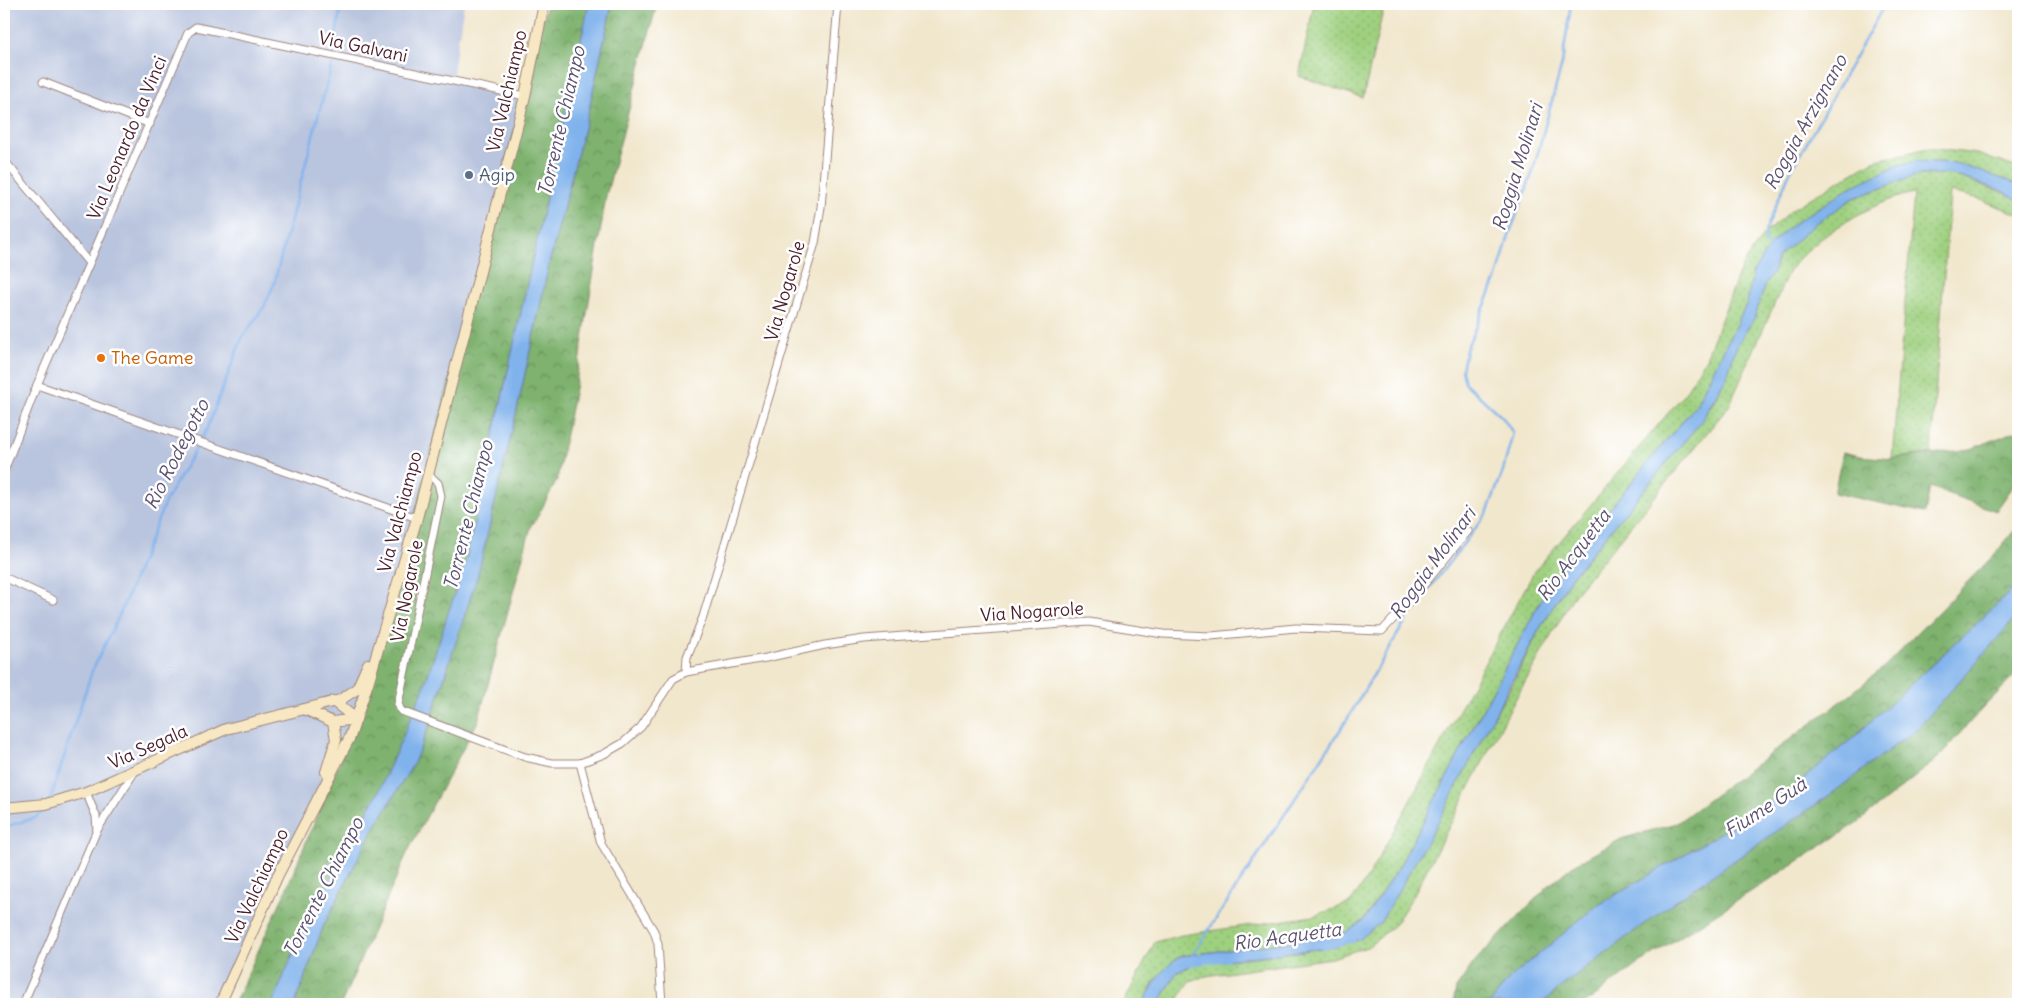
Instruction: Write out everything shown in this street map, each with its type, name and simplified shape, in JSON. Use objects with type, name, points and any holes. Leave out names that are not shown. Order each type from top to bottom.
[{"type":"main road","name":"Via Valchiampo","points":[[220,1004],[278,876],[350,737],[356,719],[417,518],[525,96],[544,4]]},
{"type":"main road","name":"Via Segala","points":[[4,808],[46,804],[86,792],[226,729],[350,695],[357,689],[383,634]]},
{"type":"main road","points":[[333,701],[356,719]]},
{"type":"main road","points":[[304,709],[333,722],[356,719]]},
{"type":"main road","points":[[317,800],[336,740],[333,722]]},
{"type":"street","name":"Via Nogarole","points":[[686,672],[687,656],[703,617],[815,243],[821,207],[838,4]]},
{"type":"street","name":"Via Galvani","points":[[196,27],[525,96]]},
{"type":"street","name":"Via Leonardo da Vinci","points":[[4,471],[36,384],[188,33],[196,27]]},
{"type":"street","points":[[43,82],[150,124]]},
{"type":"street","name":"Via Leonardo da Vinci","points":[[4,160],[89,263]]},
{"type":"street","points":[[36,384],[417,518]]},
{"type":"street","name":"Via Nogarole","points":[[428,474],[438,483],[441,496],[407,670],[398,704],[401,712],[408,712],[447,730],[524,757],[552,762],[580,763],[604,754],[623,743],[642,727],[673,679],[686,672],[864,639],[1089,622],[1163,634],[1211,636],[1296,628],[1382,631],[1413,598],[1468,531]]},
{"type":"street","points":[[4,578],[53,600]]},
{"type":"street","points":[[580,763],[601,843],[654,931],[658,944],[662,1004]]},
{"type":"street","points":[[23,1004],[97,830],[135,771]]},
{"type":"street","points":[[86,792],[96,816],[97,830]]},
{"type":"shaded area","points":[[4,4],[464,4],[452,78],[523,94],[368,694],[217,1004],[4,1004]]},
{"type":"green space","points":[[547,4],[589,4],[467,556],[423,690],[379,791],[308,918],[272,1004],[234,1004],[286,890],[368,694]]},
{"type":"green space","points":[[612,4],[657,4],[606,196],[575,388],[557,480],[534,523],[532,523],[478,721],[407,853],[341,1004],[295,1004],[323,927],[370,835],[414,763],[428,728],[478,574],[550,260],[589,109]]},
{"type":"green space","points":[[1314,4],[1380,4],[1383,11],[1363,98],[1299,76]]},
{"type":"green space","points":[[1928,148],[1977,154],[2018,168],[2018,184],[1955,163],[1916,161],[1896,166],[1851,188],[1793,224],[1775,240],[1753,273],[1747,303],[1696,405],[1600,520],[1547,589],[1400,865],[1364,920],[1347,932],[1334,936],[1181,956],[1154,982],[1143,1004],[1123,1004],[1155,942],[1182,935],[1314,916],[1350,903],[1365,882],[1534,572],[1685,393],[1706,358],[1742,266],[1764,234],[1797,206],[1873,161]]},
{"type":"green space","points":[[1950,174],[2010,195],[2018,200],[2018,214],[1976,198],[1950,192],[1931,453],[1892,459],[1914,193],[1881,204],[1845,222],[1813,246],[1789,271],[1729,406],[1574,595],[1515,700],[1413,896],[1395,924],[1370,946],[1332,958],[1206,976],[1190,981],[1175,1004],[1159,1004],[1176,973],[1194,964],[1304,951],[1359,940],[1511,687],[1539,630],[1570,579],[1702,420],[1719,392],[1736,347],[1755,317],[1765,283],[1773,273],[1778,257],[1816,223],[1854,198],[1902,179],[1918,175]]},
{"type":"green space","points":[[2016,431],[2018,433],[2018,479],[1996,511],[1930,487],[1925,513],[1834,493],[1843,452],[1860,456],[1892,459],[1971,449]]},
{"type":"green space","points":[[2018,526],[2018,581],[2005,597],[1853,738],[1780,798],[1595,907],[1509,979],[1490,1004],[1453,1004],[1456,988],[1475,961],[1547,887],[1572,866],[1621,839],[1677,823],[1847,697],[1884,667],[1994,555]]},
{"type":"green space","points":[[2018,615],[2018,672],[1936,760],[1856,824],[1641,962],[1584,1004],[1541,1004],[1572,978],[1668,906],[1834,792],[1918,727]]},
{"type":"water","points":[[589,4],[612,4],[589,109],[550,260],[478,574],[428,728],[414,763],[370,835],[323,927],[295,1004],[272,1004],[308,918],[379,791],[423,690],[467,556]]},
{"type":"water","points":[[1916,161],[1955,163],[2018,184],[2018,200],[2000,190],[1950,174],[1918,175],[1854,198],[1816,223],[1778,257],[1773,273],[1765,284],[1755,317],[1736,347],[1727,376],[1702,420],[1570,579],[1539,630],[1436,826],[1380,923],[1359,940],[1333,947],[1194,964],[1176,973],[1159,1004],[1143,1004],[1163,971],[1181,956],[1334,936],[1347,932],[1364,920],[1400,865],[1547,589],[1600,520],[1696,405],[1747,303],[1753,273],[1764,254],[1775,240],[1793,224],[1851,187],[1896,166]]},
{"type":"water","name":"Fiume Guà","points":[[2018,581],[2018,615],[1919,727],[1834,792],[1668,906],[1572,978],[1541,1004],[1490,1004],[1509,979],[1595,907],[1780,798],[1853,738],[2005,597]]},
{"type":"waterway","name":"Rio Rodegotto","points":[[50,800],[92,671],[120,614],[166,500],[207,429],[242,338],[264,307],[274,284],[332,63],[341,4]]},
{"type":"waterway","name":"Roggia Molinari","points":[[1193,954],[1348,718],[1409,615],[1487,513],[1502,474],[1513,433],[1503,418],[1465,383],[1462,370],[1466,350],[1497,277],[1510,232],[1532,174],[1562,64],[1571,4]]},
{"type":"waterway","name":"Roggia Arzignano","points":[[1772,250],[1765,242],[1765,232],[1789,174],[1885,4]]},
{"type":"waterway","name":"Rio Rodegotto","points":[[4,827],[35,818],[47,808]]},
{"type":"waterway","name":"Rio Acquetta","points":[[1323,948],[1354,941]]},
{"type":"waterway","name":"Rio Acquetta","points":[[1189,965],[1228,960]]},
{"type":"place","name":"Agip","points":[[469,175]]},
{"type":"place","name":"The Game","points":[[101,358]]},
{"type":"water label","name":"Torrente Chiampo","points":[[561,121]]},
{"type":"water label","name":"Torrente Chiampo","points":[[468,515]]},
{"type":"water label","name":"Torrente Chiampo","points":[[323,887]]}]
